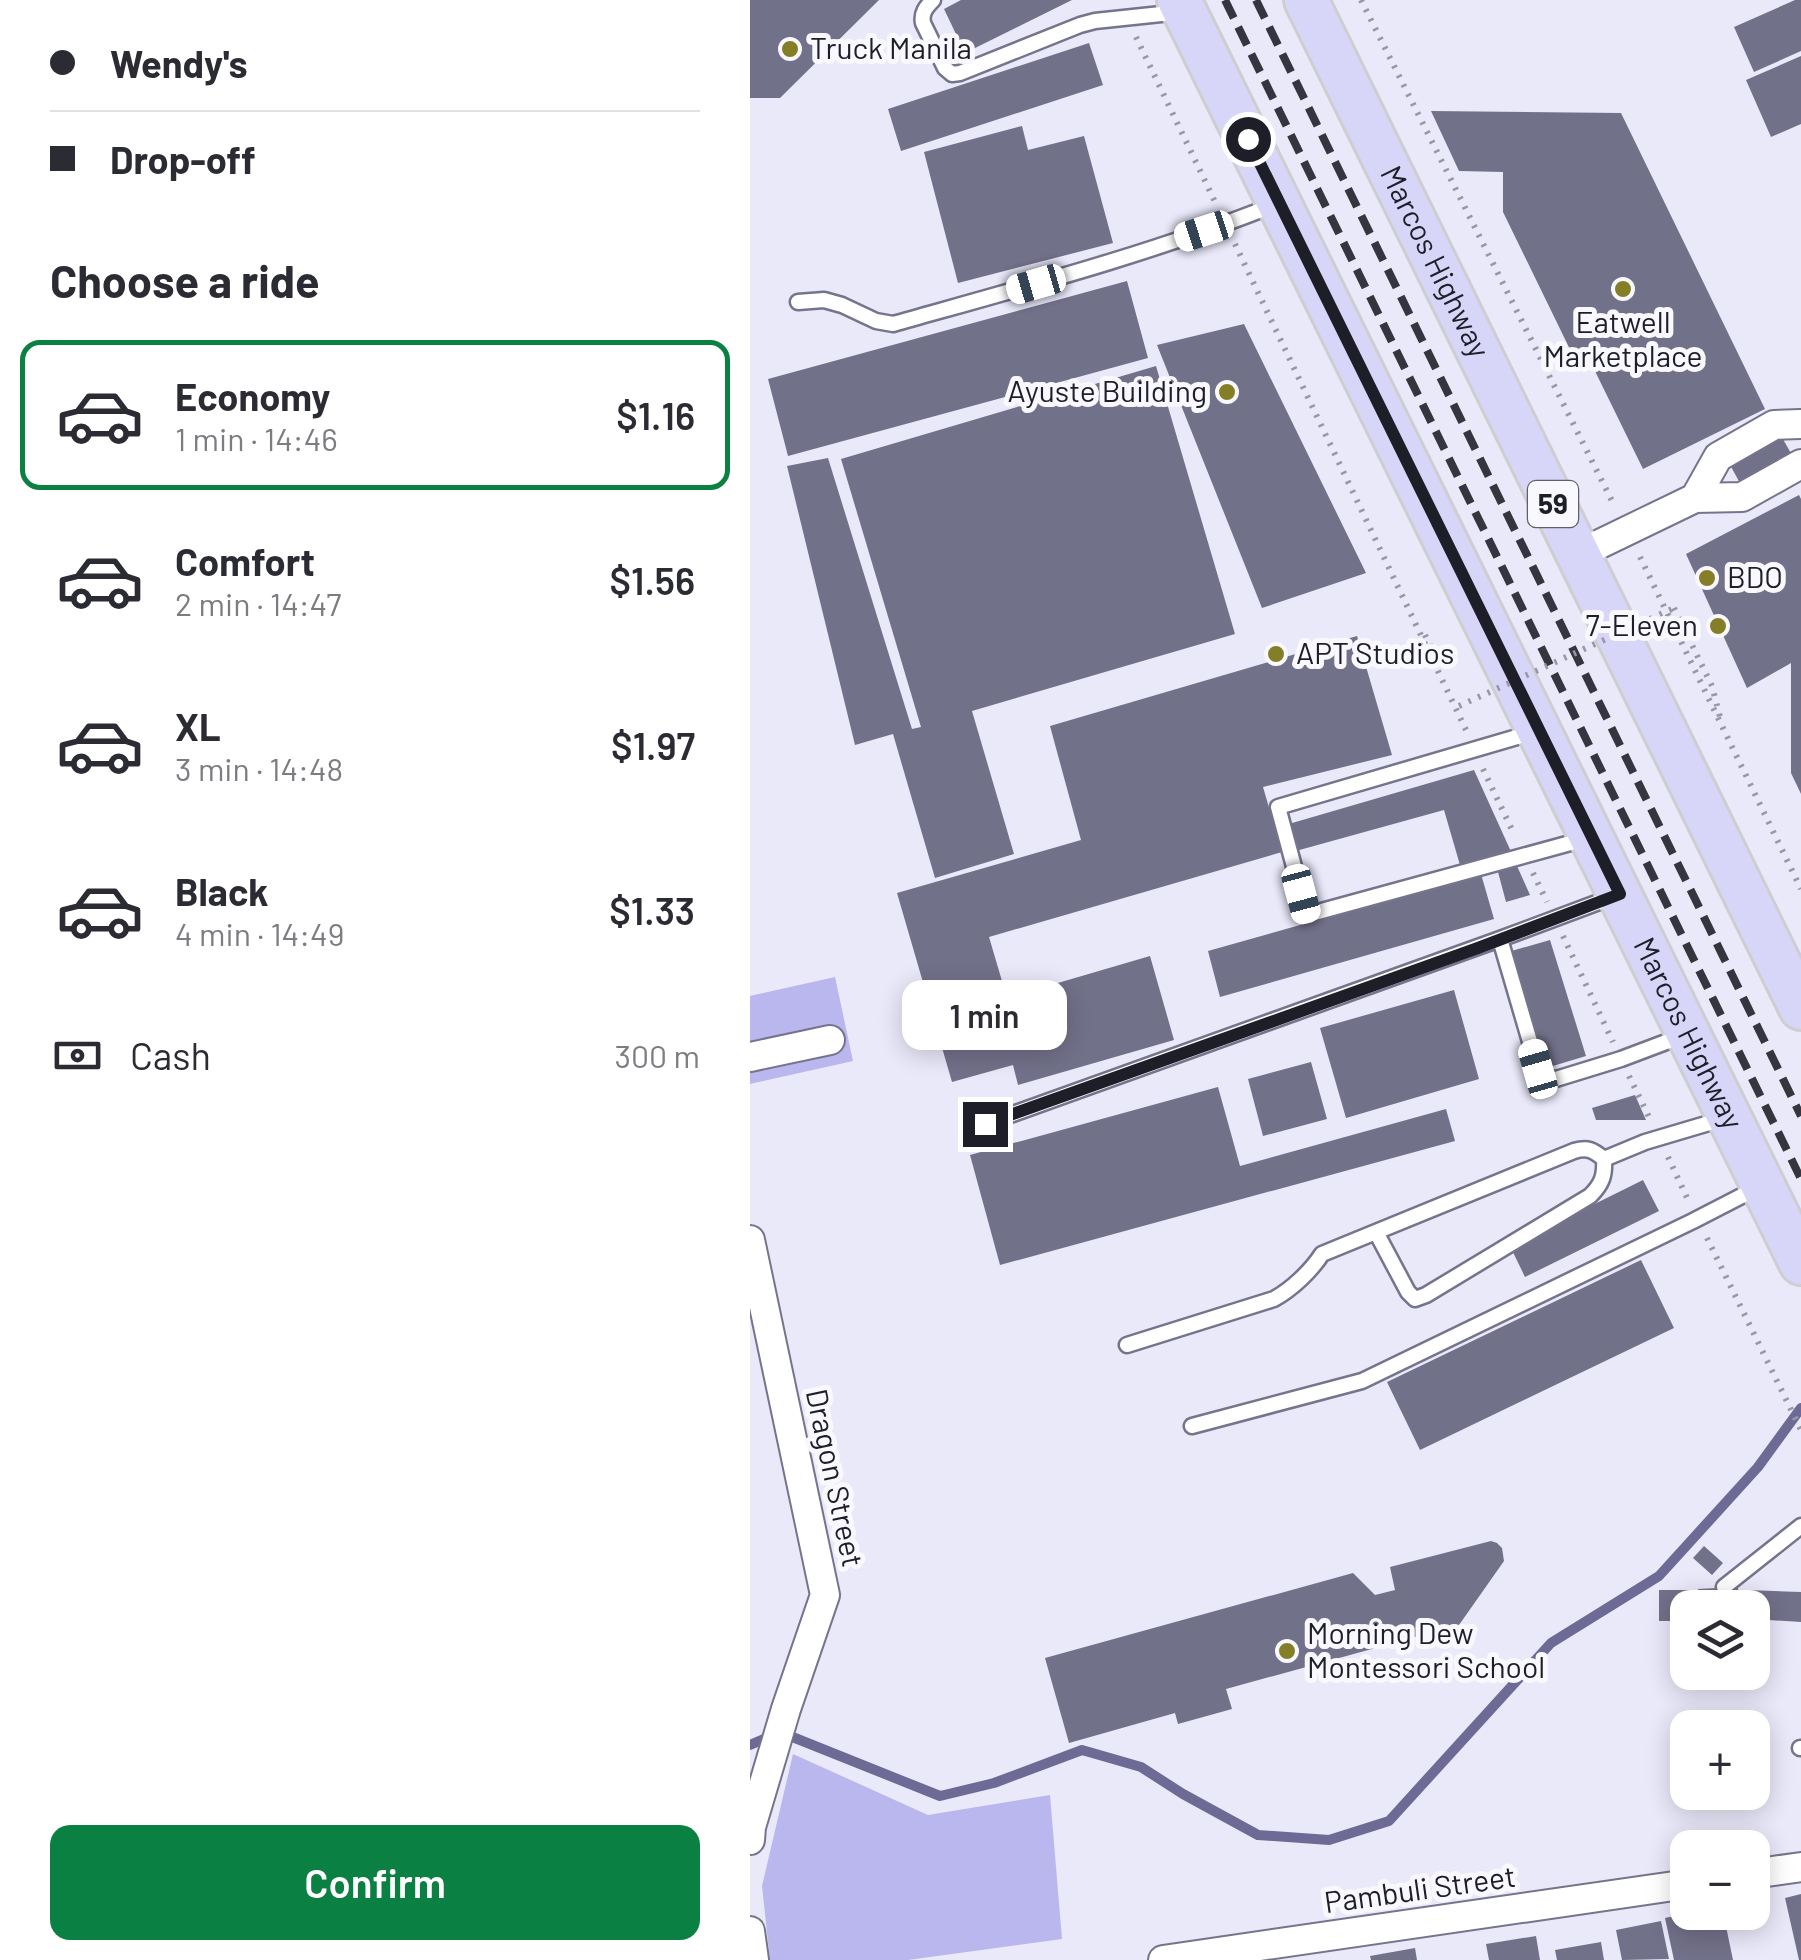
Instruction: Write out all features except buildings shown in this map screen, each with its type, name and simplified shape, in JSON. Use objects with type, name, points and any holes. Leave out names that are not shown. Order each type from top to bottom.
[{"type":"main road","name":"Marcos Highway","points":[[1306,0],[1801,1008]]},
{"type":"main road","name":"Marcos Highway","points":[[1182,6],[1801,1263]]},
{"type":"street","points":[[1695,498],[1718,457],[1774,425],[1801,424]]},
{"type":"street","points":[[1578,555],[1695,498],[1742,498],[1801,464]]},
{"type":"street","points":[[750,1058],[830,1040]]},
{"type":"street","name":"Dragon Street","points":[[750,1240],[825,1595],[774,1746],[750,1840]]},
{"type":"street","points":[[1770,1872],[1801,1868]]},
{"type":"street","name":"Pambuli Street","points":[[1163,1960],[1670,1887]]},
{"type":"street","points":[[750,1932],[754,1960]]},
{"type":"lane","points":[[933,0],[926,7],[922,23],[952,74],[1080,25],[1182,6]]},
{"type":"lane","points":[[798,302],[824,300],[893,324],[1107,263],[1279,203]]},
{"type":"lane","points":[[1540,731],[1278,807],[1307,916],[1592,837]]},
{"type":"lane","points":[[985,1124],[1620,894]]},
{"type":"lane","points":[[1500,939],[1538,1069],[1546,1078],[1556,1079],[1621,1059],[1689,1033]]},
{"type":"lane","points":[[1604,1159],[1730,1116]]},
{"type":"lane","points":[[1127,1344],[1274,1299],[1284,1294],[1322,1254],[1574,1151],[1593,1150],[1604,1159],[1601,1185],[1590,1196],[1415,1299],[1376,1232]]},
{"type":"lane","points":[[1192,1426],[1362,1381],[1764,1184]]},
{"type":"lane","points":[[1724,1587],[1801,1526]]},
{"type":"path","points":[[1362,0],[1801,888]]},
{"type":"path","points":[[1126,18],[1472,742]]},
{"type":"path","points":[[1425,635],[1459,706],[1674,608],[1712,686],[1723,731]]},
{"type":"path","points":[[1478,756],[1520,846]]},
{"type":"path","points":[[1527,861],[1801,1430]]},
{"type":"shaded area","points":[[835,977],[853,1061],[750,1084],[750,996]]},
{"type":"shaded area","points":[[793,1754],[928,1815],[1050,1795],[1062,1939],[908,1960],[770,1960],[762,1886]]},
{"type":"waterway","points":[[750,1745],[780,1732],[940,1796],[994,1783],[1082,1750],[1141,1767],[1258,1835],[1329,1840],[1389,1821],[1551,1643],[1659,1576],[1758,1467],[1801,1408]]},
{"type":"railway","points":[[1225,0],[1801,1179]]},
{"type":"railway","points":[[1256,0],[1801,1116]]},
{"type":"place","name":"Truck Manila","points":[[790,49]]},
{"type":"place","name":"Eatwell Marketplace","points":[[1623,289]]},
{"type":"place","name":"Ayuste Building","points":[[1227,392]]},
{"type":"place","name":"BDO","points":[[1707,578]]},
{"type":"place","name":"7-Eleven","points":[[1718,626]]},
{"type":"place","name":"APT Studios","points":[[1276,654]]},
{"type":"place","name":"Morning Dew Montessori School","points":[[1287,1651]]},
{"type":"route","points":[[985,1124],[1620,894],[1248,139]]}]
